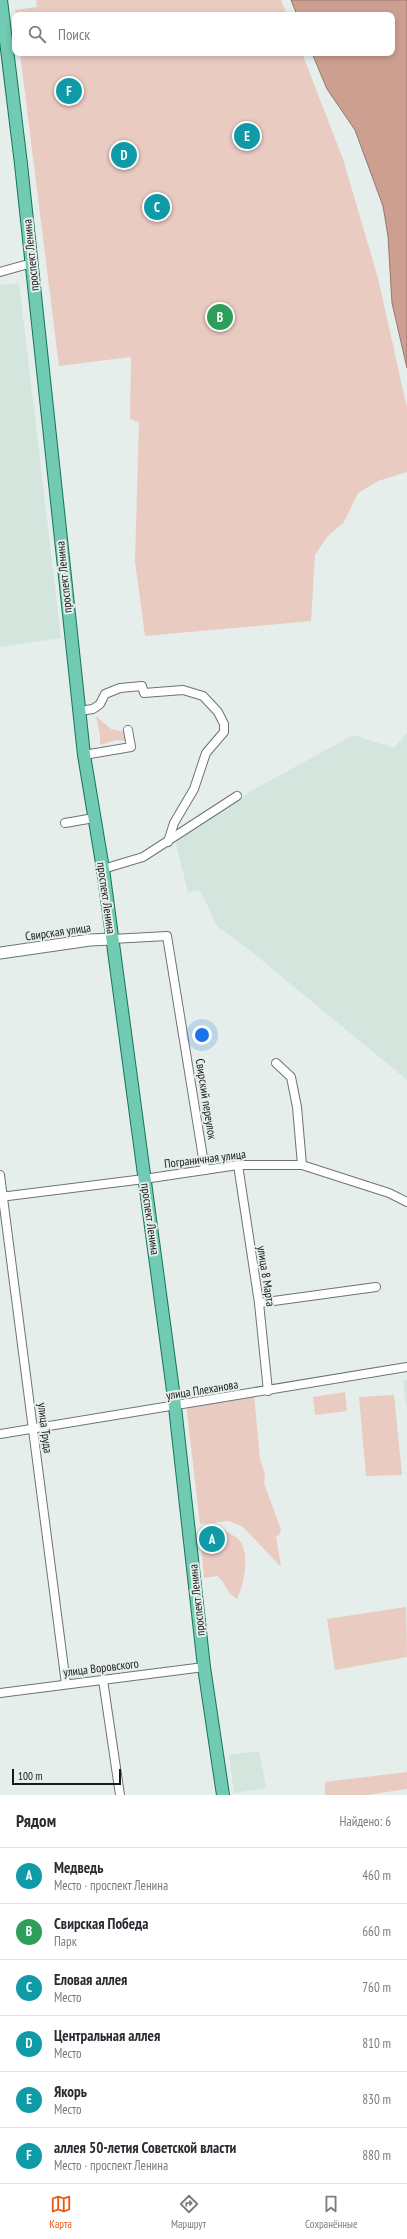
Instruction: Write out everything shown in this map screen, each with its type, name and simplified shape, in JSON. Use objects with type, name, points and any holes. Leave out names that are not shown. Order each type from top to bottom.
[{"type":"main road","name":"проспект Ленина","points":[[1,0],[32,263],[84,755],[103,869],[175,1406],[204,1666],[223,1795]]},
{"type":"street","points":[[0,272],[32,263]]},
{"type":"street","points":[[79,711],[93,709],[100,704],[105,694],[120,688],[142,686],[144,693],[183,690],[203,696],[218,712],[224,724],[224,732],[206,753],[194,789],[174,823],[168,842]]},
{"type":"street","points":[[84,755],[131,747],[128,730]]},
{"type":"street","points":[[103,869],[143,857],[237,796]]},
{"type":"street","points":[[65,824],[94,818]]},
{"type":"street","name":"Свирская улица","points":[[0,953],[90,940],[167,936]]},
{"type":"street","name":"Свирский переулок","points":[[167,936],[206,1170]]},
{"type":"street","points":[[276,1062],[291,1077],[297,1107],[302,1165]]},
{"type":"street","name":"Пограничная улица","points":[[1,1197],[144,1179],[238,1165],[302,1165],[389,1193],[407,1202]]},
{"type":"street","name":"улица 8 Марта","points":[[238,1165],[258,1302],[268,1391]]},
{"type":"street","name":"улица Труда","points":[[0,1175],[1,1197],[66,1684]]},
{"type":"street","points":[[258,1302],[376,1287]]},
{"type":"street","name":"улица Плеханова","points":[[0,1434],[407,1367]]},
{"type":"street","name":"улица Воровского","points":[[0,1693],[204,1666]]},
{"type":"street","points":[[103,1680],[120,1795]]},
{"type":"shaded area","points":[[36,0],[281,0],[286,12],[15,12],[15,10],[37,7]]},
{"type":"shaded area","points":[[291,0],[407,0],[407,368],[392,303],[388,236],[383,206],[355,130],[327,89],[313,56],[395,56],[395,12],[296,12]]},
{"type":"shaded area","points":[[20,56],[303,56],[343,159],[378,278],[407,408],[407,472],[378,481],[358,493],[344,522],[327,537],[315,555],[311,621],[145,636],[135,561],[139,422],[130,419],[131,357],[59,366]]},
{"type":"shaded area","points":[[19,283],[61,638],[0,647],[0,285]]},
{"type":"shaded area","points":[[96,716],[111,729],[124,732],[126,741],[116,740],[100,745],[100,735]]},
{"type":"shaded area","points":[[407,733],[407,1080],[252,952],[217,926],[200,890],[188,892],[176,844],[179,838],[253,790],[353,735],[394,748]]},
{"type":"shaded area","points":[[407,1380],[407,1410],[403,1381]]},
{"type":"shaded area","points":[[345,1392],[347,1411],[315,1415],[313,1397]]},
{"type":"shaded area","points":[[254,1395],[260,1459],[265,1474],[264,1483],[281,1530],[279,1535],[276,1536],[281,1567],[243,1527],[229,1521],[200,1524],[186,1404]]},
{"type":"shaded area","points":[[394,1395],[402,1475],[366,1476],[359,1397]]},
{"type":"shaded area","points":[[221,1529],[240,1541],[245,1553],[244,1578],[237,1599],[227,1590],[223,1582],[217,1576],[204,1578],[200,1535]]},
{"type":"shaded area","points":[[406,1607],[407,1657],[335,1670],[327,1619]]},
{"type":"shaded area","points":[[259,1751],[266,1788],[234,1793],[229,1755]]},
{"type":"shaded area","points":[[407,1772],[407,1789],[367,1795],[325,1795],[325,1782]]},
{"type":"place","name":"аллея 50-летия Советской власти","points":[[69,91]]},
{"type":"place","name":"Якорь","points":[[247,136]]},
{"type":"place","name":"Центральная аллея","points":[[124,155]]},
{"type":"place","name":"Еловая аллея","points":[[157,207]]},
{"type":"place","name":"Свирская Победа","points":[[220,317]]},
{"type":"place","name":"Медведь","points":[[212,1539]]}]
